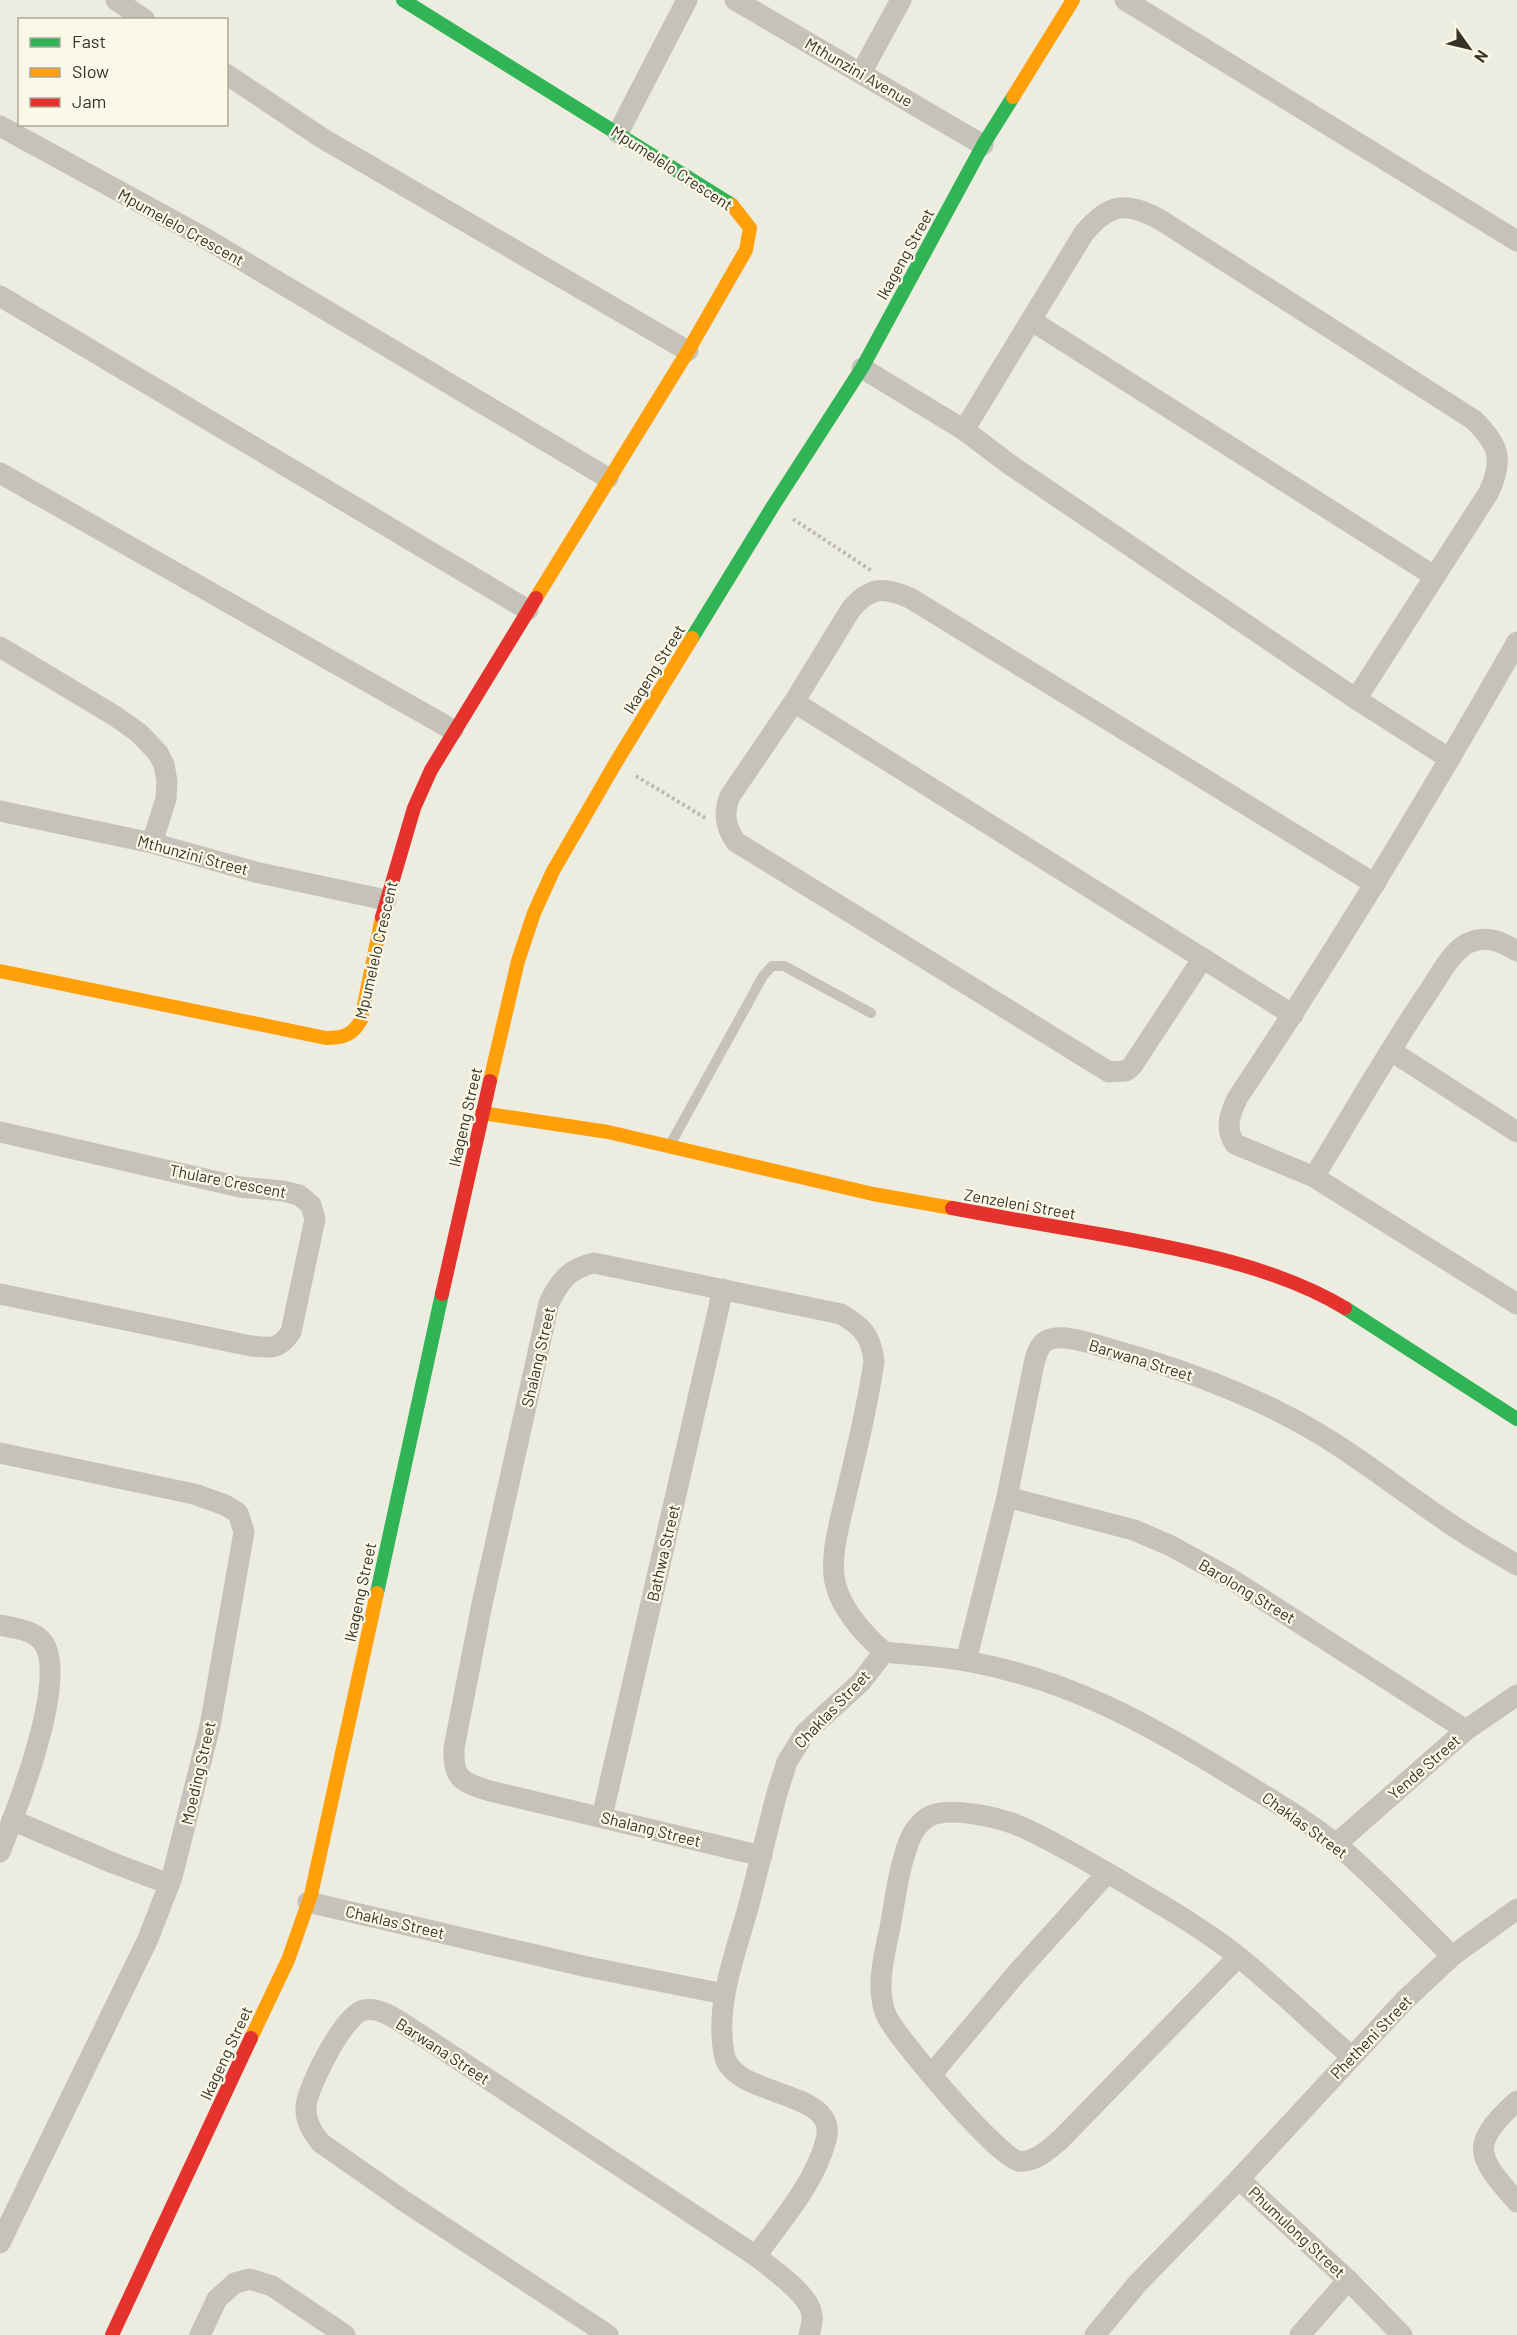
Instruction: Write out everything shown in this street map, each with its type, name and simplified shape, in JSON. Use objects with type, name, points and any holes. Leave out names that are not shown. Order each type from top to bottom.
[{"type":"street","points":[[116,0],[142,18]]},
{"type":"street","name":"Mpumelelo Crescent","points":[[0,972],[326,1038],[345,1038],[353,1033],[361,1020],[386,900],[414,808],[431,770],[453,730],[688,351],[746,250],[750,228],[735,207],[403,0]]},
{"type":"street","points":[[618,133],[687,0]]},
{"type":"street","name":"Mthunzini Avenue","points":[[735,0],[983,145]]},
{"type":"street","points":[[861,73],[901,0]]},
{"type":"street","name":"Ikageng Street","points":[[112,2335],[288,1960],[308,1902],[482,1113],[518,961],[534,913],[553,872],[615,764],[773,506],[862,368],[983,145],[1073,0]]},
{"type":"street","points":[[1125,0],[1517,241]]},
{"type":"street","points":[[228,75],[322,138],[688,351]]},
{"type":"street","name":"Mpumelelo Crescent","points":[[0,126],[202,237],[608,478]]},
{"type":"street","points":[[964,430],[1084,233],[1104,213],[1116,208],[1132,207],[1159,219],[1474,420],[1490,436],[1498,458],[1496,476],[1489,492],[1356,699]]},
{"type":"street","points":[[0,296],[528,610]]},
{"type":"street","points":[[1032,321],[1434,576]]},
{"type":"street","points":[[862,368],[964,430],[1009,464],[1356,699],[1450,759]]},
{"type":"street","points":[[0,473],[453,730]]},
{"type":"street","points":[[1203,958],[1132,1066],[1126,1071],[1109,1072],[736,842],[730,834],[726,814],[730,796],[794,702],[851,609],[862,596],[871,591],[881,590],[910,598],[1375,884]]},
{"type":"street","points":[[1517,642],[1375,884],[1293,1015],[1238,1097],[1231,1110],[1228,1128],[1235,1144],[1314,1178],[1517,1304]]},
{"type":"street","points":[[0,647],[115,716],[139,733],[158,753],[164,765],[167,781],[166,799],[152,843]]},
{"type":"street","points":[[794,702],[1293,1015]]},
{"type":"street","name":"Mthunzini Street","points":[[0,811],[152,843],[255,872],[386,900]]},
{"type":"street","points":[[1314,1178],[1391,1051],[1451,959],[1464,945],[1475,940],[1491,939],[1517,951]]},
{"type":"street","points":[[1391,1051],[1517,1131]]},
{"type":"street","name":"Zenzeleni Street","points":[[482,1113],[608,1132],[873,1194],[1147,1243],[1223,1259],[1300,1286],[1342,1306],[1517,1419]]},
{"type":"street","name":"Thulare Crescent","points":[[0,1132],[240,1187],[291,1193],[298,1195],[311,1205],[315,1219],[291,1332],[285,1342],[276,1347],[251,1346],[0,1294]]},
{"type":"street","name":"Shalang Street","points":[[762,1856],[472,1786],[456,1773],[453,1766],[453,1748],[482,1604],[549,1304],[557,1286],[566,1276],[581,1265],[594,1263],[841,1314],[856,1323],[866,1333],[872,1346],[874,1361],[837,1536],[834,1570],[836,1586],[844,1605],[865,1635],[884,1652]]},
{"type":"street","name":"Bathwa Street","points":[[602,1817],[723,1289]]},
{"type":"street","name":"Barwana Street","points":[[966,1661],[1007,1497],[1029,1382],[1038,1350],[1046,1341],[1071,1338],[1152,1361],[1230,1388],[1293,1419],[1446,1521],[1517,1565]]},
{"type":"street","name":"Moeding Street","points":[[0,1453],[194,1494],[225,1505],[238,1513],[244,1532],[244,1543],[210,1726],[169,1884],[148,1939],[0,2243]]},
{"type":"street","name":"Barolong Street","points":[[1007,1497],[1134,1530],[1169,1545],[1228,1577],[1466,1730]]},
{"type":"street","points":[[0,1625],[19,1629],[40,1639],[48,1651],[50,1666],[46,1712],[10,1811],[0,1852]]},
{"type":"street","name":"Chaklas Street","points":[[308,1902],[583,1966],[724,1994],[781,1777],[794,1749],[805,1733],[861,1682],[884,1652],[966,1661],[1074,1690],[1117,1709],[1174,1740],[1263,1794],[1336,1844],[1452,1956]]},
{"type":"street","name":"Yende Street","points":[[1336,1844],[1466,1730],[1517,1695]]},
{"type":"street","points":[[10,1811],[113,1863],[169,1884]]},
{"type":"street","points":[[1238,1957],[1060,2140],[1036,2158],[1019,2161],[1009,2158],[993,2144],[931,2075],[887,2017],[882,2000],[881,1982],[900,1877],[910,1838],[929,1816],[957,1812],[995,1818],[1020,1826],[1180,1916],[1238,1957],[1351,2056]]},
{"type":"street","points":[[931,2075],[1016,1974],[1107,1873]]},
{"type":"street","name":"Phetheni Street","points":[[1239,2179],[1351,2056],[1452,1956],[1517,1909]]},
{"type":"street","points":[[724,1994],[721,2031],[725,2058],[730,2065],[748,2079],[810,2105],[825,2117],[827,2125],[827,2138],[808,2179],[756,2256]]},
{"type":"street","name":"Barwana Street","points":[[608,2335],[404,2201],[321,2143],[311,2131],[307,2114],[309,2095],[337,2038],[357,2013],[368,2010],[377,2012],[418,2033],[756,2256],[790,2284],[811,2309],[813,2322],[808,2335]]},
{"type":"street","points":[[1517,2101],[1491,2129],[1483,2142],[1483,2157],[1517,2202]]},
{"type":"street","name":"Phumulong Street","points":[[1095,2335],[1137,2284],[1239,2179],[1348,2280],[1402,2335]]},
{"type":"street","points":[[200,2335],[217,2299],[235,2283],[250,2279],[266,2283],[286,2294],[345,2335]]},
{"type":"street","points":[[1300,2335],[1348,2280]]},
{"type":"lane","points":[[669,1147],[763,976],[772,966],[784,966],[871,1013]]},
{"type":"path","points":[[773,506],[873,571]]},
{"type":"path","points":[[615,764],[730,834]]},
{"type":"traffic: fast","points":[[403,0],[732,205]]},
{"type":"traffic: fast","points":[[692,638],[862,368],[983,145],[1013,97]]},
{"type":"traffic: fast","points":[[377,1593],[442,1294]]},
{"type":"traffic: fast","points":[[1345,1308],[1517,1419]]},
{"type":"traffic: slow","points":[[1013,97],[1073,0]]},
{"type":"traffic: slow","points":[[536,598],[688,351],[746,250],[750,228],[732,205]]},
{"type":"traffic: slow","points":[[490,1081],[518,961],[534,913],[553,871],[692,638]]},
{"type":"traffic: slow","points":[[0,971],[326,1038],[338,1037],[347,1035],[361,1020],[382,917]]},
{"type":"traffic: slow","points":[[482,1113],[608,1132],[873,1194],[952,1208]]},
{"type":"traffic: slow","points":[[251,2038],[288,1960],[311,1895],[377,1593]]},
{"type":"traffic: jam","points":[[382,917],[414,808],[431,770],[536,598]]},
{"type":"traffic: jam","points":[[442,1294],[490,1081]]},
{"type":"traffic: jam","points":[[952,1208],[1200,1254],[1290,1281],[1345,1308]]},
{"type":"traffic: jam","points":[[112,2335],[251,2038]]}]
